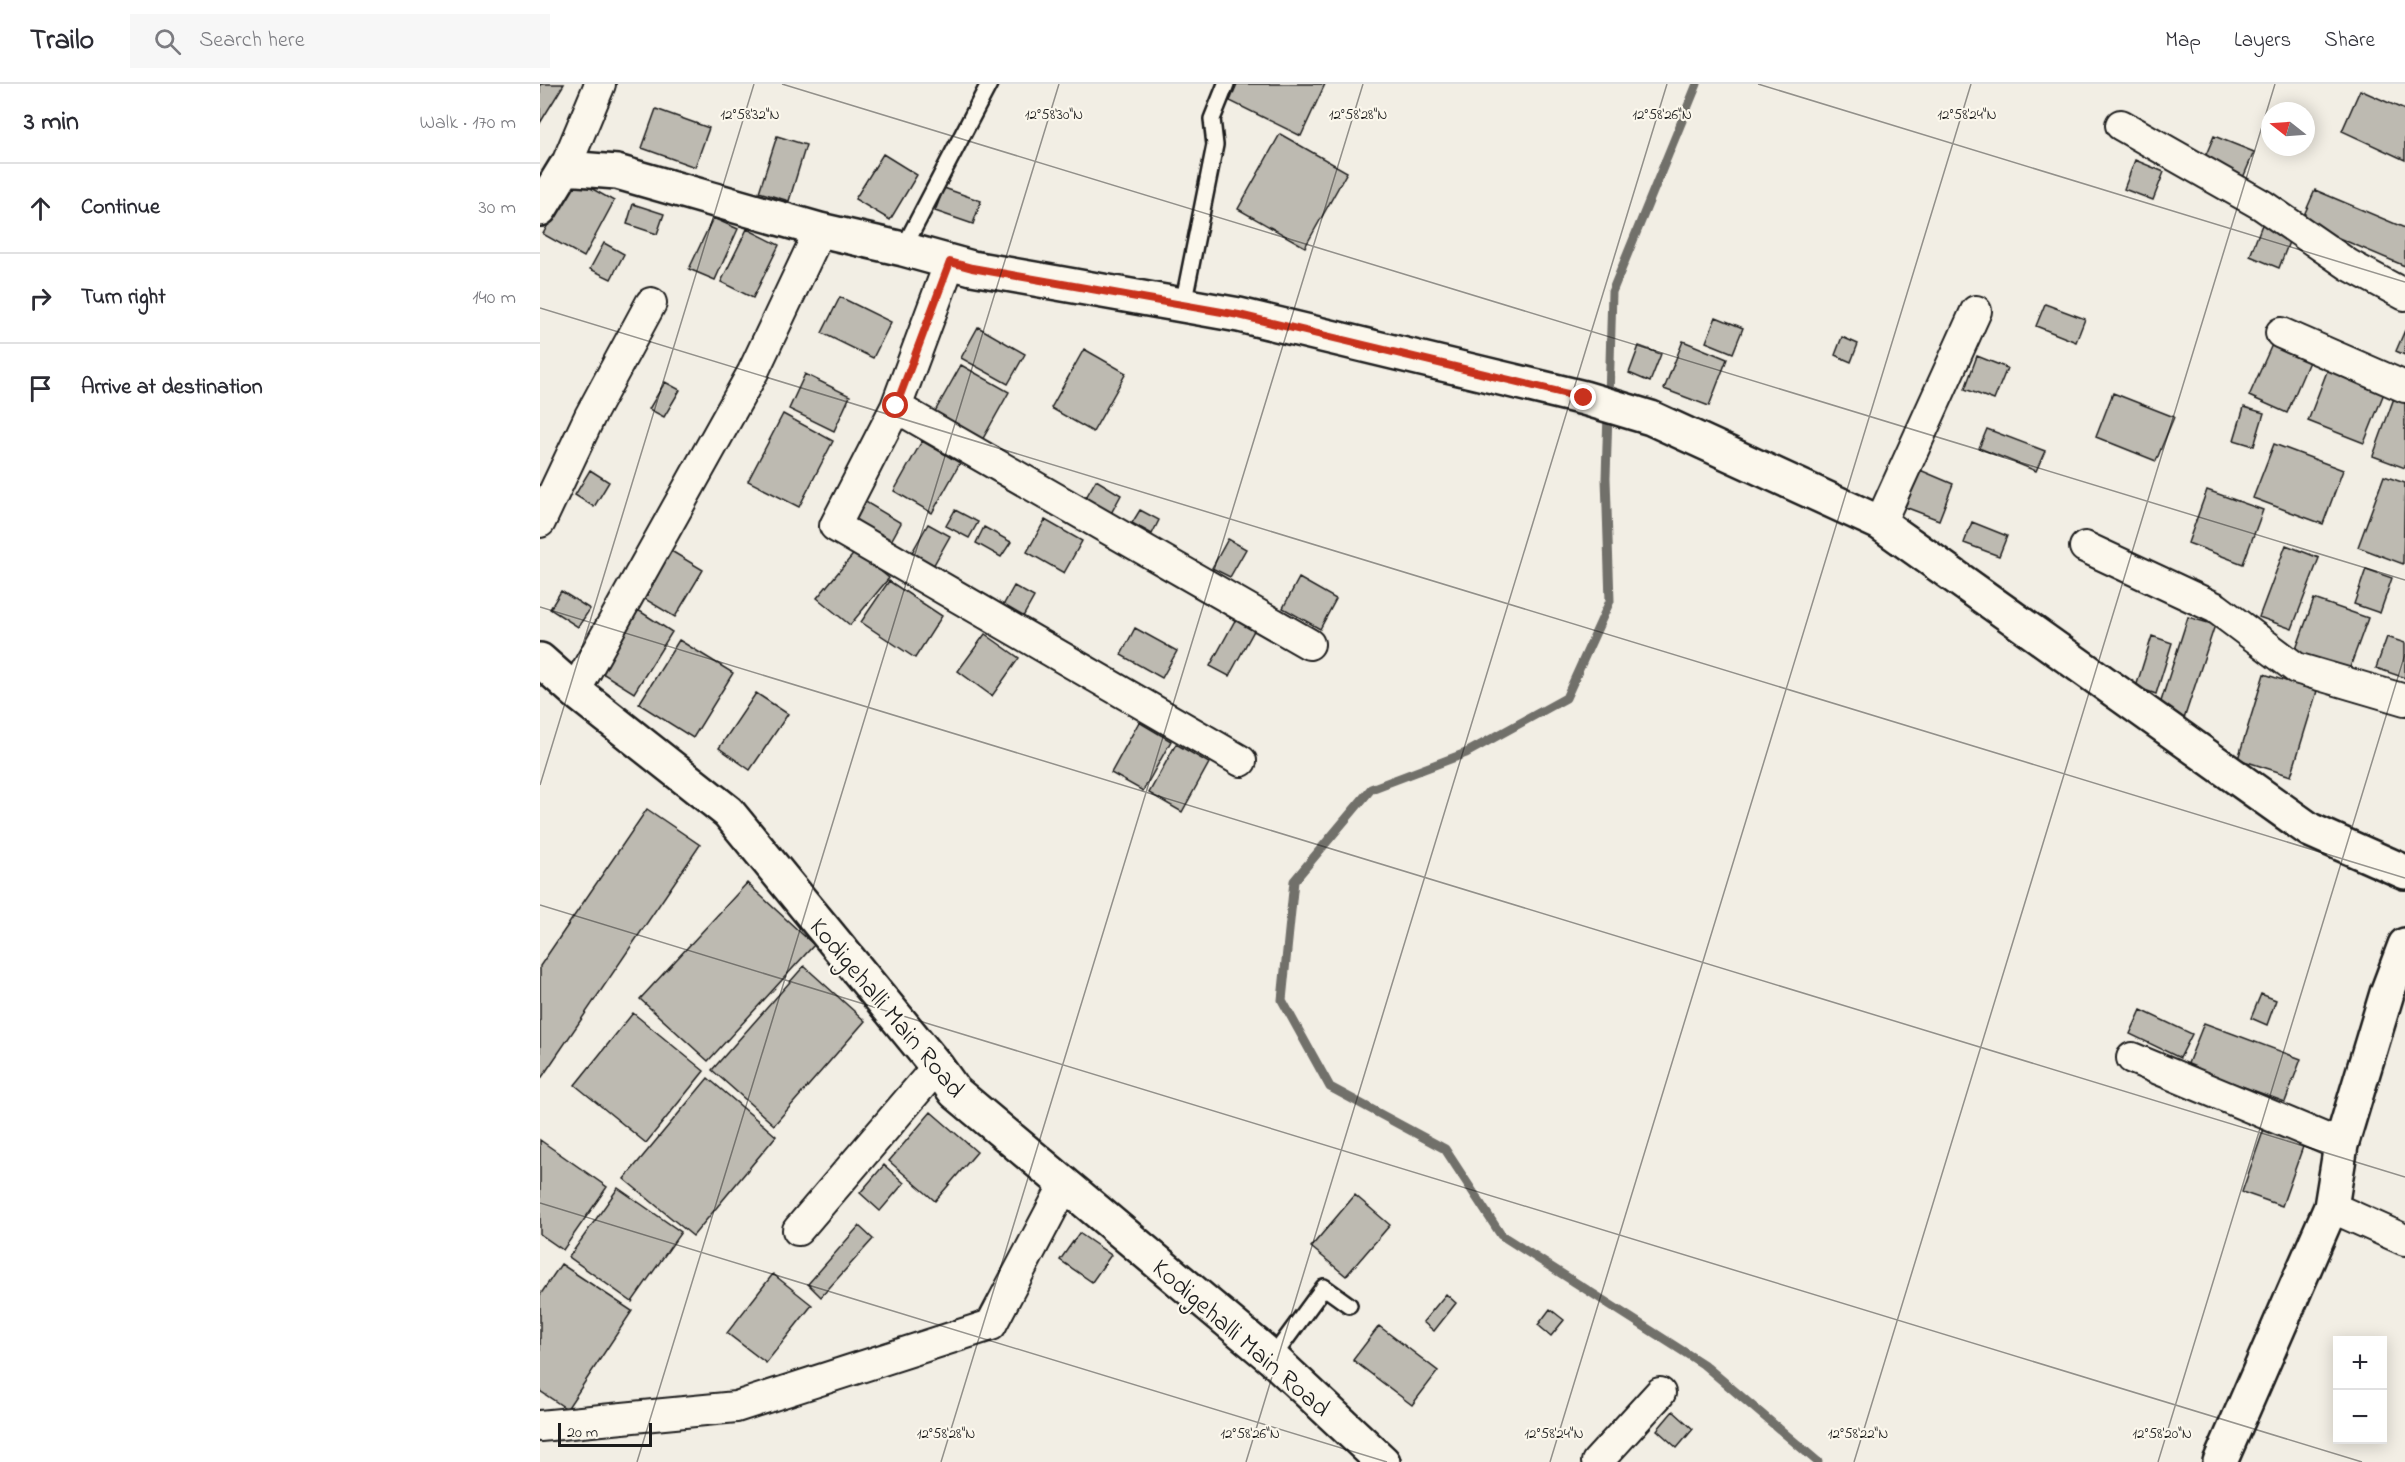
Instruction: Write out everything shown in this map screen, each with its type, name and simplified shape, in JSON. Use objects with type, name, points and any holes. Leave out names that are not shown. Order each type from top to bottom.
[{"type":"street","points":[[540,209],[565,168],[600,84]]},
{"type":"street","points":[[2121,125],[2262,205],[2349,265],[2405,295]]},
{"type":"street","points":[[565,168],[617,172],[820,230],[972,268],[1239,315],[1584,398],[1651,418],[1880,523],[2310,830],[2405,872]]},
{"type":"street","points":[[575,691],[753,372],[820,230]]},
{"type":"street","points":[[950,262],[896,406],[835,526],[1241,761]]},
{"type":"street","points":[[540,522],[590,416],[651,303]]},
{"type":"street","points":[[1880,523],[1976,311]]},
{"type":"street","points":[[2281,333],[2405,387]]},
{"type":"street","points":[[896,406],[1309,644]]},
{"type":"street","points":[[2085,547],[2216,608],[2296,668],[2405,700]]},
{"type":"street","name":"Kodigehalli Main Road","points":[[540,660],[575,691],[728,812],[955,1092],[1272,1358],[1383,1462]]},
{"type":"street","points":[[2220,1462],[2331,1207],[2341,1145],[2387,993],[2405,945]]},
{"type":"street","points":[[2132,1058],[2341,1145]]},
{"type":"street","points":[[798,1230],[937,1067]]},
{"type":"street","points":[[540,1426],[736,1407],[991,1325],[1065,1186]]},
{"type":"street","points":[[2331,1207],[2405,1240]]},
{"type":"street","points":[[1597,1462],[1660,1393]]},
{"type":"lane","points":[[903,249],[989,84]]},
{"type":"lane","points":[[1183,305],[1215,145],[1212,119],[1226,84]]},
{"type":"lane","points":[[1272,1358],[1324,1287],[1349,1305]]},
{"type":"building","points":[[540,84],[564,84],[540,123]]},
{"type":"building","points":[[1237,84],[1325,84],[1301,136],[1230,101]]},
{"type":"building","points":[[2360,90],[2405,110],[2405,160],[2342,131]]},
{"type":"building","points":[[656,109],[709,128],[695,167],[642,148]]},
{"type":"building","points":[[1280,134],[1347,172],[1305,247],[1238,209]]},
{"type":"building","points":[[777,136],[806,145],[789,201],[759,192]]},
{"type":"building","points":[[2214,136],[2254,152],[2242,180],[2202,164]]},
{"type":"building","points":[[883,154],[917,175],[890,220],[855,199]]},
{"type":"building","points":[[2135,160],[2164,172],[2153,200],[2124,189]]},
{"type":"building","points":[[573,178],[614,201],[584,257],[543,234]]},
{"type":"building","points":[[944,188],[981,201],[973,224],[935,211]]},
{"type":"building","points":[[2315,190],[2405,228],[2405,266],[2301,222]]},
{"type":"building","points":[[633,204],[664,214],[657,234],[627,224]]},
{"type":"building","points":[[713,218],[738,229],[715,280],[689,269]]},
{"type":"building","points":[[2263,222],[2292,234],[2279,268],[2250,256]]},
{"type":"building","points":[[747,229],[779,245],[753,298],[721,282]]},
{"type":"building","points":[[604,243],[624,254],[611,279],[590,269]]},
{"type":"building","points":[[840,297],[891,322],[873,358],[822,333]]},
{"type":"building","points":[[2045,304],[2085,319],[2076,342],[2036,326]]},
{"type":"building","points":[[1716,317],[1743,328],[1733,353],[1706,342]]},
{"type":"building","points":[[978,327],[1025,354],[1008,384],[961,358]]},
{"type":"building","points":[[2405,330],[2405,355],[2396,351]]},
{"type":"building","points":[[1842,337],[1858,344],[1851,362],[1835,355]]},
{"type":"building","points":[[2274,340],[2311,357],[2287,413],[2249,396]]},
{"type":"building","points":[[1683,341],[1727,359],[1709,406],[1664,389]]},
{"type":"building","points":[[1639,346],[1661,354],[1650,382],[1629,373]]},
{"type":"building","points":[[1084,349],[1126,373],[1093,432],[1051,408]]},
{"type":"building","points":[[1977,356],[2007,368],[1994,400],[1965,389]]},
{"type":"building","points":[[2331,361],[2388,383],[2364,443],[2308,421]]},
{"type":"building","points":[[961,365],[1009,392],[981,442],[933,415]]},
{"type":"building","points":[[805,374],[850,396],[834,431],[789,409]]},
{"type":"building","points":[[665,382],[680,390],[664,417],[649,409]]},
{"type":"building","points":[[2113,393],[2174,417],[2156,461],[2096,437]]},
{"type":"building","points":[[2394,398],[2405,402],[2405,468],[2373,456]]},
{"type":"building","points":[[2244,407],[2264,413],[2254,446],[2234,440]]},
{"type":"building","points":[[783,414],[833,441],[799,507],[748,481]]},
{"type":"building","points":[[1987,429],[2045,451],[2036,471],[1979,448]]},
{"type":"building","points":[[922,441],[960,463],[932,513],[894,491]]},
{"type":"building","points":[[2274,444],[2343,470],[2323,524],[2253,498]]},
{"type":"building","points":[[590,470],[609,482],[594,507],[575,495]]},
{"type":"building","points":[[1920,470],[1953,484],[1939,520],[1905,507]]},
{"type":"building","points":[[2384,476],[2405,483],[2403,564],[2358,547]]},
{"type":"building","points":[[1096,480],[1121,495],[1109,517],[1083,503]]},
{"type":"building","points":[[2207,490],[2263,510],[2243,564],[2188,543]]},
{"type":"building","points":[[859,498],[901,523],[890,543],[847,518]]},
{"type":"building","points":[[955,510],[978,522],[969,538],[946,526]]},
{"type":"building","points":[[1140,510],[1159,520],[1152,534],[1132,523]]},
{"type":"building","points":[[1045,520],[1082,541],[1064,573],[1027,552]]},
{"type":"building","points":[[1972,522],[2007,536],[1999,556],[1964,543]]},
{"type":"building","points":[[928,524],[950,536],[932,568],[910,556]]},
{"type":"building","points":[[984,527],[1011,542],[1001,557],[976,543]]},
{"type":"building","points":[[1228,539],[1246,549],[1230,577],[1212,568]]},
{"type":"building","points":[[2286,545],[2319,558],[2292,629],[2259,617]]},
{"type":"building","points":[[668,549],[703,570],[675,617],[640,596]]},
{"type":"building","points":[[856,551],[889,578],[850,625],[817,598]]},
{"type":"building","points":[[2366,569],[2392,578],[2380,613],[2354,604]]},
{"type":"building","points":[[1299,578],[1336,599],[1320,629],[1283,608]]},
{"type":"building","points":[[889,581],[942,616],[915,658],[861,622]]},
{"type":"building","points":[[1014,586],[1034,597],[1020,622],[1000,611]]},
{"type":"building","points":[[561,591],[590,609],[578,627],[550,609]]},
{"type":"building","points":[[2314,599],[2368,618],[2349,670],[2295,652]]},
{"type":"building","points":[[638,610],[672,632],[634,693],[599,671]]},
{"type":"building","points":[[1238,615],[1257,625],[1229,676],[1210,666]]},
{"type":"building","points":[[2188,617],[2215,625],[2182,725],[2156,717]]},
{"type":"building","points":[[1135,628],[1177,651],[1162,678],[1121,655]]},
{"type":"building","points":[[985,634],[1019,658],[992,696],[958,671]]},
{"type":"building","points":[[2152,636],[2172,643],[2156,694],[2136,687]]},
{"type":"building","points":[[2387,637],[2405,643],[2405,678],[2376,668]]},
{"type":"building","points":[[679,640],[733,673],[693,738],[639,704]]},
{"type":"building","points":[[2264,674],[2317,691],[2291,776],[2238,759]]},
{"type":"building","points":[[756,693],[788,714],[750,770],[719,748]]},
{"type":"building","points":[[1139,722],[1171,741],[1143,791],[1111,773]]},
{"type":"building","points":[[1176,744],[1209,763],[1182,812],[1149,793]]},
{"type":"building","points":[[647,809],[700,845],[540,1080],[540,966]]},
{"type":"building","points":[[747,883],[814,945],[708,1061],[640,999]]},
{"type":"building","points":[[804,966],[865,1021],[774,1125],[712,1070]]},
{"type":"building","points":[[2261,994],[2276,1000],[2267,1025],[2251,1018]]},
{"type":"building","points":[[2141,1010],[2192,1034],[2180,1058],[2130,1034]]},
{"type":"building","points":[[633,1013],[704,1071],[646,1143],[575,1085]]},
{"type":"building","points":[[2204,1023],[2301,1059],[2285,1102],[2187,1066]]},
{"type":"building","points":[[708,1078],[776,1136],[693,1236],[624,1179]]},
{"type":"building","points":[[931,1112],[977,1152],[935,1201],[889,1161]]},
{"type":"building","points":[[2265,1126],[2305,1141],[2282,1206],[2242,1192]]},
{"type":"building","points":[[540,1140],[607,1187],[563,1250],[540,1234]]},
{"type":"building","points":[[884,1165],[904,1183],[880,1211],[860,1193]]},
{"type":"building","points":[[618,1188],[681,1232],[632,1302],[569,1257]]},
{"type":"building","points":[[1355,1195],[1390,1225],[1346,1276],[1311,1247]]},
{"type":"building","points":[[859,1226],[873,1239],[821,1297],[808,1284]]},
{"type":"building","points":[[1079,1233],[1111,1255],[1092,1282],[1060,1260]]},
{"type":"building","points":[[561,1264],[632,1311],[567,1409],[540,1391],[540,1295]]},
{"type":"building","points":[[773,1274],[812,1305],[766,1363],[727,1333]]},
{"type":"building","points":[[1446,1294],[1456,1303],[1434,1331],[1423,1322]]},
{"type":"building","points":[[1550,1309],[1564,1320],[1551,1336],[1538,1325]]},
{"type":"building","points":[[1379,1326],[1438,1371],[1412,1405],[1353,1360]]},
{"type":"building","points":[[1673,1411],[1693,1429],[1677,1448],[1657,1430]]},
{"type":"waterway","points":[[1609,398],[1612,292],[1697,84]]},
{"type":"waterway","points":[[1608,412],[1606,478],[1610,601],[1566,698],[1466,753],[1371,789],[1294,881],[1282,1000],[1330,1087],[1445,1149],[1501,1235],[1703,1364],[1818,1462]]},
{"type":"route","points":[[896,406],[950,262],[972,268],[1239,315],[1584,398]]}]
